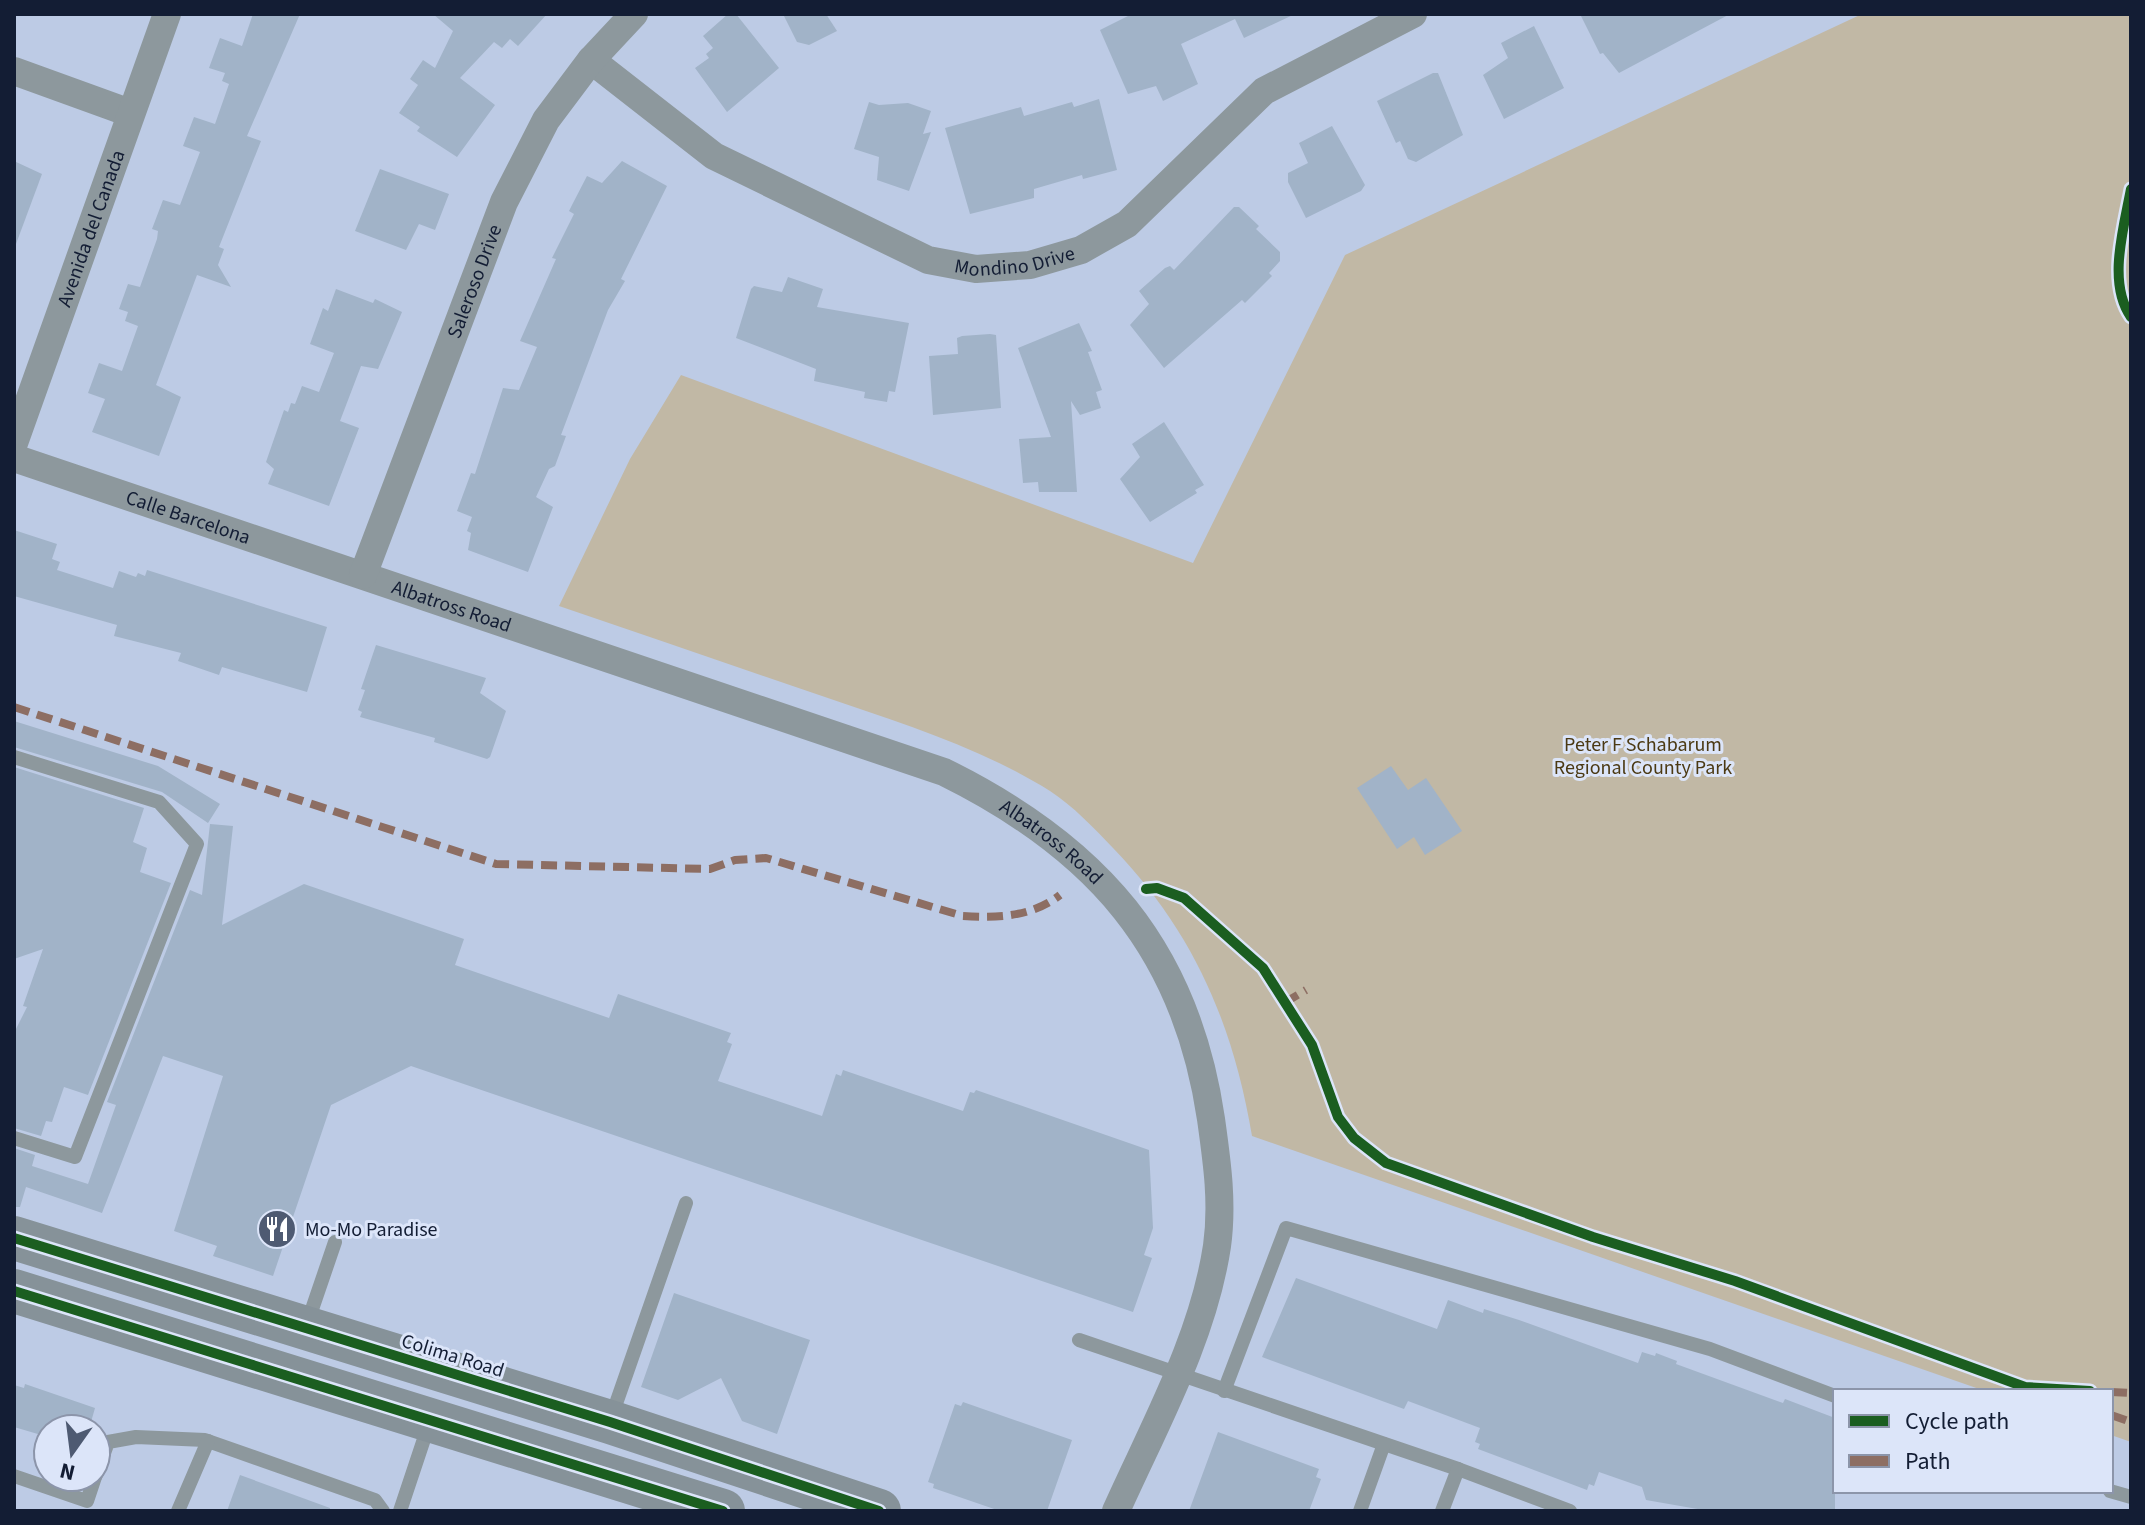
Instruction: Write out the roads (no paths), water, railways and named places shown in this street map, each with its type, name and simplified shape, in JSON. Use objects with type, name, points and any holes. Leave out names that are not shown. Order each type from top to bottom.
[{"type":"main road","name":"Colima Road","points":[[14,1238],[610,1422],[879,1511]]},
{"type":"main road","points":[[14,1291],[723,1511]]},
{"type":"main road","points":[[431,1420],[471,1412],[561,1440],[581,1441],[600,1434],[610,1422]]},
{"type":"street","name":"Avenida del Canada","points":[[14,443],[167,14]]},
{"type":"street","name":"Saleroso Drive","points":[[363,575],[504,202],[546,120],[591,60],[634,14]]},
{"type":"street","name":"Mondino Drive","points":[[591,60],[714,156],[928,260],[976,269],[1030,265],[1068,254],[1084,249],[1127,224],[1264,91],[1413,14]]},
{"type":"street","points":[[14,71],[130,113]]},
{"type":"street","name":"Calle Barcelona","points":[[14,458],[363,575]]},
{"type":"street","name":"Albatross Road","points":[[363,575],[944,772],[1001,800],[1049,833],[1090,869],[1129,913],[1161,960],[1203,1063],[1221,1181],[1217,1245],[1203,1305],[1177,1375],[1116,1511]]},
{"type":"lane","points":[[14,757],[159,802],[197,844],[75,1157],[14,1138]]},
{"type":"lane","points":[[610,1422],[686,1203]]},
{"type":"lane","points":[[1224,1391],[1286,1228],[1710,1349],[1833,1395]]},
{"type":"lane","points":[[305,1328],[335,1242]]},
{"type":"lane","points":[[1079,1340],[1458,1469],[1570,1511]]},
{"type":"lane","points":[[400,1511],[431,1420]]},
{"type":"lane","points":[[112,1441],[136,1437],[208,1441],[375,1500],[383,1511]]},
{"type":"lane","points":[[178,1511],[208,1441]]},
{"type":"lane","points":[[1360,1511],[1384,1444]]},
{"type":"lane","points":[[1442,1511],[1458,1469]]},
{"type":"lane","points":[[64,1493],[87,1501],[90,1493]]},
{"type":"place","name":"Mo-Mo Paradise","points":[[277,1229]]},
{"type":"park label","name":"Peter F Schabarum Regional County Park","points":[[1643,756]]}]
